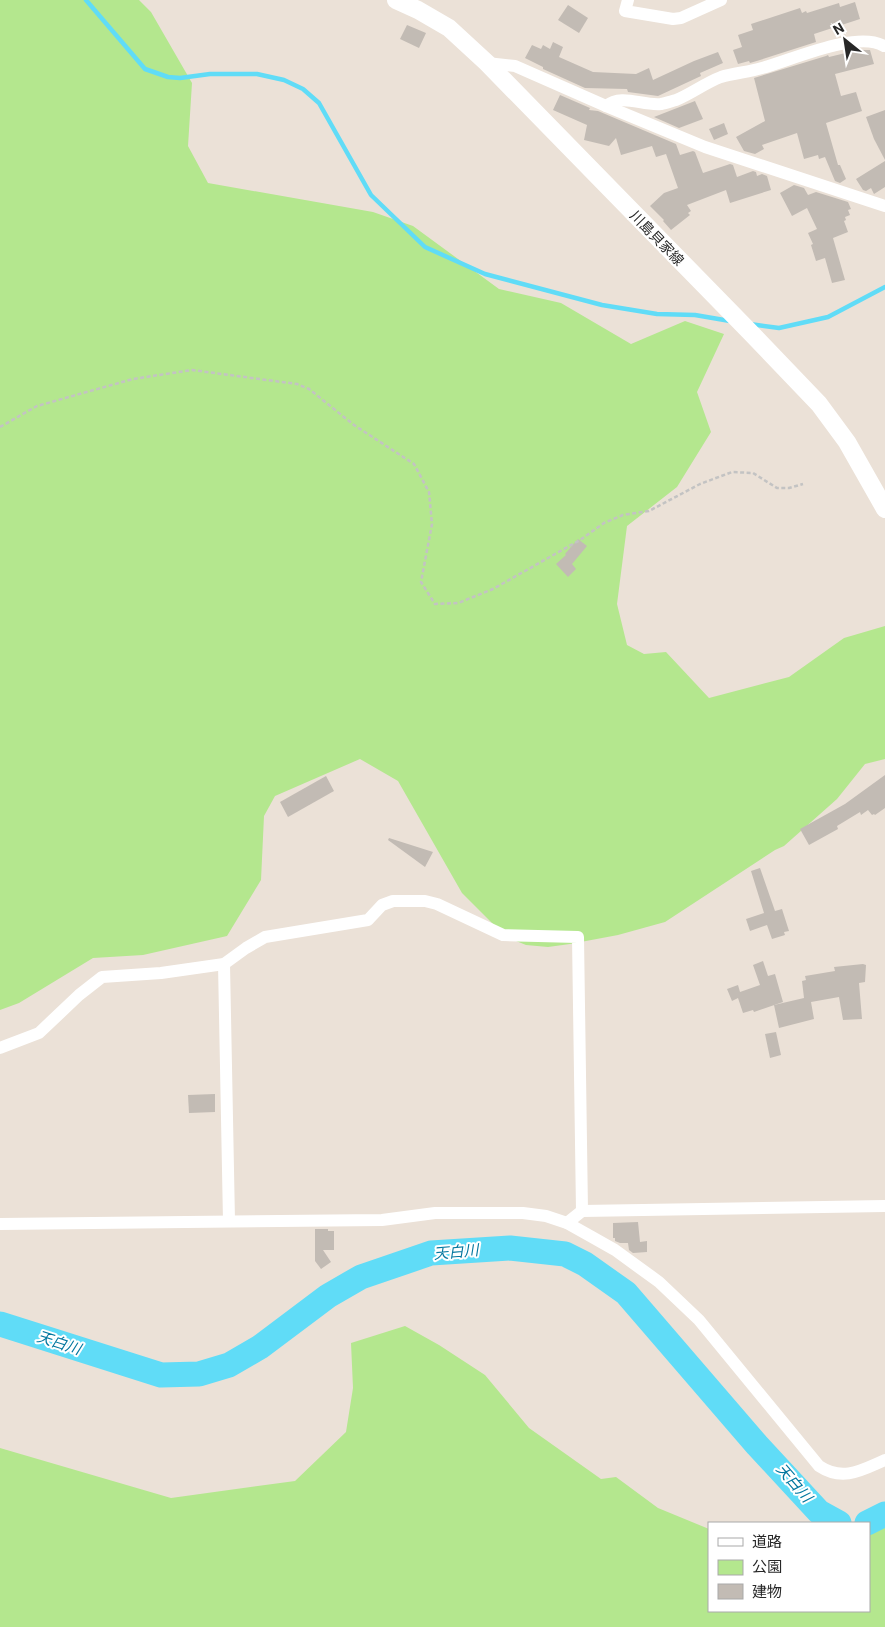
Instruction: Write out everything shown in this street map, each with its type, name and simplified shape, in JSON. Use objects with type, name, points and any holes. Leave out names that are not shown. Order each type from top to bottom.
[{"type":"main road","name":"川島貝家線","points":[[396,0],[449,28],[487,63],[750,332],[819,404],[835,424],[885,509]]},
{"type":"street","points":[[628,0],[625,11],[673,19],[681,18],[721,0]]},
{"type":"street","points":[[606,106],[613,100],[660,104],[676,100],[721,77],[760,69],[846,42],[863,40],[877,42],[885,49]]},
{"type":"street","points":[[487,63],[515,66],[705,147],[885,206]]},
{"type":"street","points":[[0,1048],[39,1033],[79,995],[102,977],[161,973],[224,964],[252,944],[266,937],[368,920],[382,905],[393,901],[418,900],[437,904],[503,935],[578,937],[582,1211]]},
{"type":"street","points":[[224,964],[229,1221]]},
{"type":"street","points":[[567,1223],[582,1211],[885,1206]]},
{"type":"street","points":[[0,1224],[382,1220],[426,1213],[494,1212],[546,1216],[567,1223],[615,1250],[659,1282],[713,1335],[819,1466],[834,1474],[848,1474],[885,1460]]},
{"type":"path","points":[[0,426],[36,406],[133,379],[192,370],[297,384],[309,389],[354,425],[414,464],[428,492],[432,524],[421,582],[434,604],[458,603],[493,589],[580,540],[604,523],[623,515],[649,511],[700,484],[732,472],[753,473],[777,488],[789,488],[803,484]]},
{"type":"green space","points":[[0,0],[139,0],[151,12],[192,83],[188,146],[208,183],[373,212],[413,226],[499,289],[561,303],[631,344],[685,321],[724,334],[697,392],[711,432],[677,487],[627,526],[617,604],[627,645],[644,654],[666,652],[709,698],[789,677],[844,638],[885,626],[885,759],[865,764],[837,799],[784,846],[665,922],[618,935],[548,947],[526,945],[506,937],[462,893],[398,781],[360,759],[275,796],[264,816],[261,880],[227,936],[143,955],[93,958],[19,1003],[0,1010]]},
{"type":"green space","points":[[405,1326],[439,1345],[485,1375],[529,1428],[601,1479],[616,1477],[658,1508],[708,1529],[708,1612],[870,1612],[870,1525],[885,1521],[885,1627],[0,1627],[0,1448],[171,1498],[295,1481],[346,1432],[353,1388],[351,1343]]},
{"type":"building","points":[[855,2],[860,19],[814,34],[816,42],[750,63],[749,61],[738,64],[733,50],[742,47],[738,35],[753,30],[751,24],[800,8],[802,13],[806,11],[807,13],[839,3],[840,7]]},
{"type":"building","points":[[568,5],[588,18],[579,33],[558,20]]},
{"type":"building","points":[[407,25],[426,33],[419,48],[400,39]]},
{"type":"building","points":[[553,42],[563,47],[559,57],[593,72],[636,74],[649,68],[653,80],[718,52],[723,63],[700,73],[701,76],[658,96],[628,92],[627,89],[585,88],[543,69],[543,67],[525,58],[532,45],[541,49],[543,45],[550,49]]},
{"type":"building","points":[[858,50],[870,50],[874,64],[835,74],[841,96],[856,92],[862,111],[826,123],[838,165],[840,165],[846,179],[840,183],[835,181],[825,157],[819,159],[818,155],[804,159],[797,133],[762,145],[764,149],[755,154],[744,151],[736,137],[765,121],[754,78],[828,55],[829,57]]},
{"type":"building","points":[[560,95],[590,108],[589,110],[598,111],[676,144],[680,155],[695,152],[703,173],[730,164],[733,165],[737,177],[753,171],[756,172],[757,176],[762,174],[767,176],[771,190],[730,203],[726,190],[687,205],[691,211],[688,213],[690,215],[671,230],[650,206],[664,193],[678,188],[666,154],[656,157],[652,146],[621,155],[616,138],[609,146],[584,140],[587,125],[553,110]]},
{"type":"building","points":[[695,101],[703,119],[679,128],[654,117]]},
{"type":"building","points":[[885,110],[885,160],[874,139],[866,117]]},
{"type":"building","points":[[724,123],[728,134],[714,140],[709,129]]},
{"type":"building","points":[[885,161],[885,187],[874,194],[871,188],[866,191],[863,190],[856,179]]},
{"type":"building","points":[[794,185],[804,188],[808,195],[816,192],[848,202],[851,209],[848,210],[850,215],[845,217],[846,220],[844,221],[848,232],[833,238],[845,280],[832,283],[825,258],[816,261],[811,245],[813,244],[808,233],[817,229],[807,208],[792,216],[780,193]]},
{"type":"building","points":[[578,539],[587,546],[572,564],[576,569],[568,577],[556,564],[566,555]]},
{"type":"building","points":[[885,775],[885,808],[875,815],[872,815],[868,810],[861,815],[860,812],[837,826],[838,829],[809,845],[800,829],[845,804]]},
{"type":"building","points":[[326,776],[334,791],[288,817],[280,802]]},
{"type":"building","points":[[389,838],[433,852],[425,867],[388,840]]},
{"type":"building","points":[[760,868],[775,911],[782,909],[789,931],[784,932],[785,935],[772,939],[767,925],[750,931],[746,919],[764,913],[751,871]]},
{"type":"building","points":[[763,961],[768,976],[775,974],[783,1002],[754,1012],[753,1010],[743,1013],[738,998],[732,1001],[727,989],[738,985],[740,992],[760,985],[753,965]]},
{"type":"building","points":[[866,965],[865,982],[859,983],[862,1019],[843,1020],[839,997],[811,1002],[814,1019],[779,1028],[774,1005],[804,998],[802,981],[806,980],[805,976],[835,971],[834,967]]},
{"type":"building","points":[[776,1032],[781,1055],[770,1058],[765,1034]]},
{"type":"building","points":[[215,1094],[215,1112],[189,1113],[188,1095]]},
{"type":"building","points":[[638,1222],[640,1242],[647,1241],[647,1252],[633,1253],[629,1250],[628,1243],[620,1243],[613,1238],[613,1223]]},
{"type":"building","points":[[315,1229],[334,1231],[334,1250],[323,1250],[331,1262],[321,1269],[315,1261]]},
{"type":"waterway","points":[[86,0],[145,69],[168,77],[180,78],[210,74],[257,74],[284,80],[303,89],[319,103],[371,195],[425,247],[485,274],[602,305],[657,314],[695,315],[730,321]]},
{"type":"waterway","points":[[750,324],[779,328],[828,317],[885,287]]},
{"type":"waterway","name":"天白川","points":[[0,1324],[161,1375],[199,1374],[229,1365],[260,1347],[328,1296],[361,1277],[431,1253],[510,1248],[565,1254],[585,1264],[626,1293],[757,1445],[819,1512],[837,1522]]},
{"type":"waterway","name":"天白川","points":[[869,1522],[885,1514]]}]
